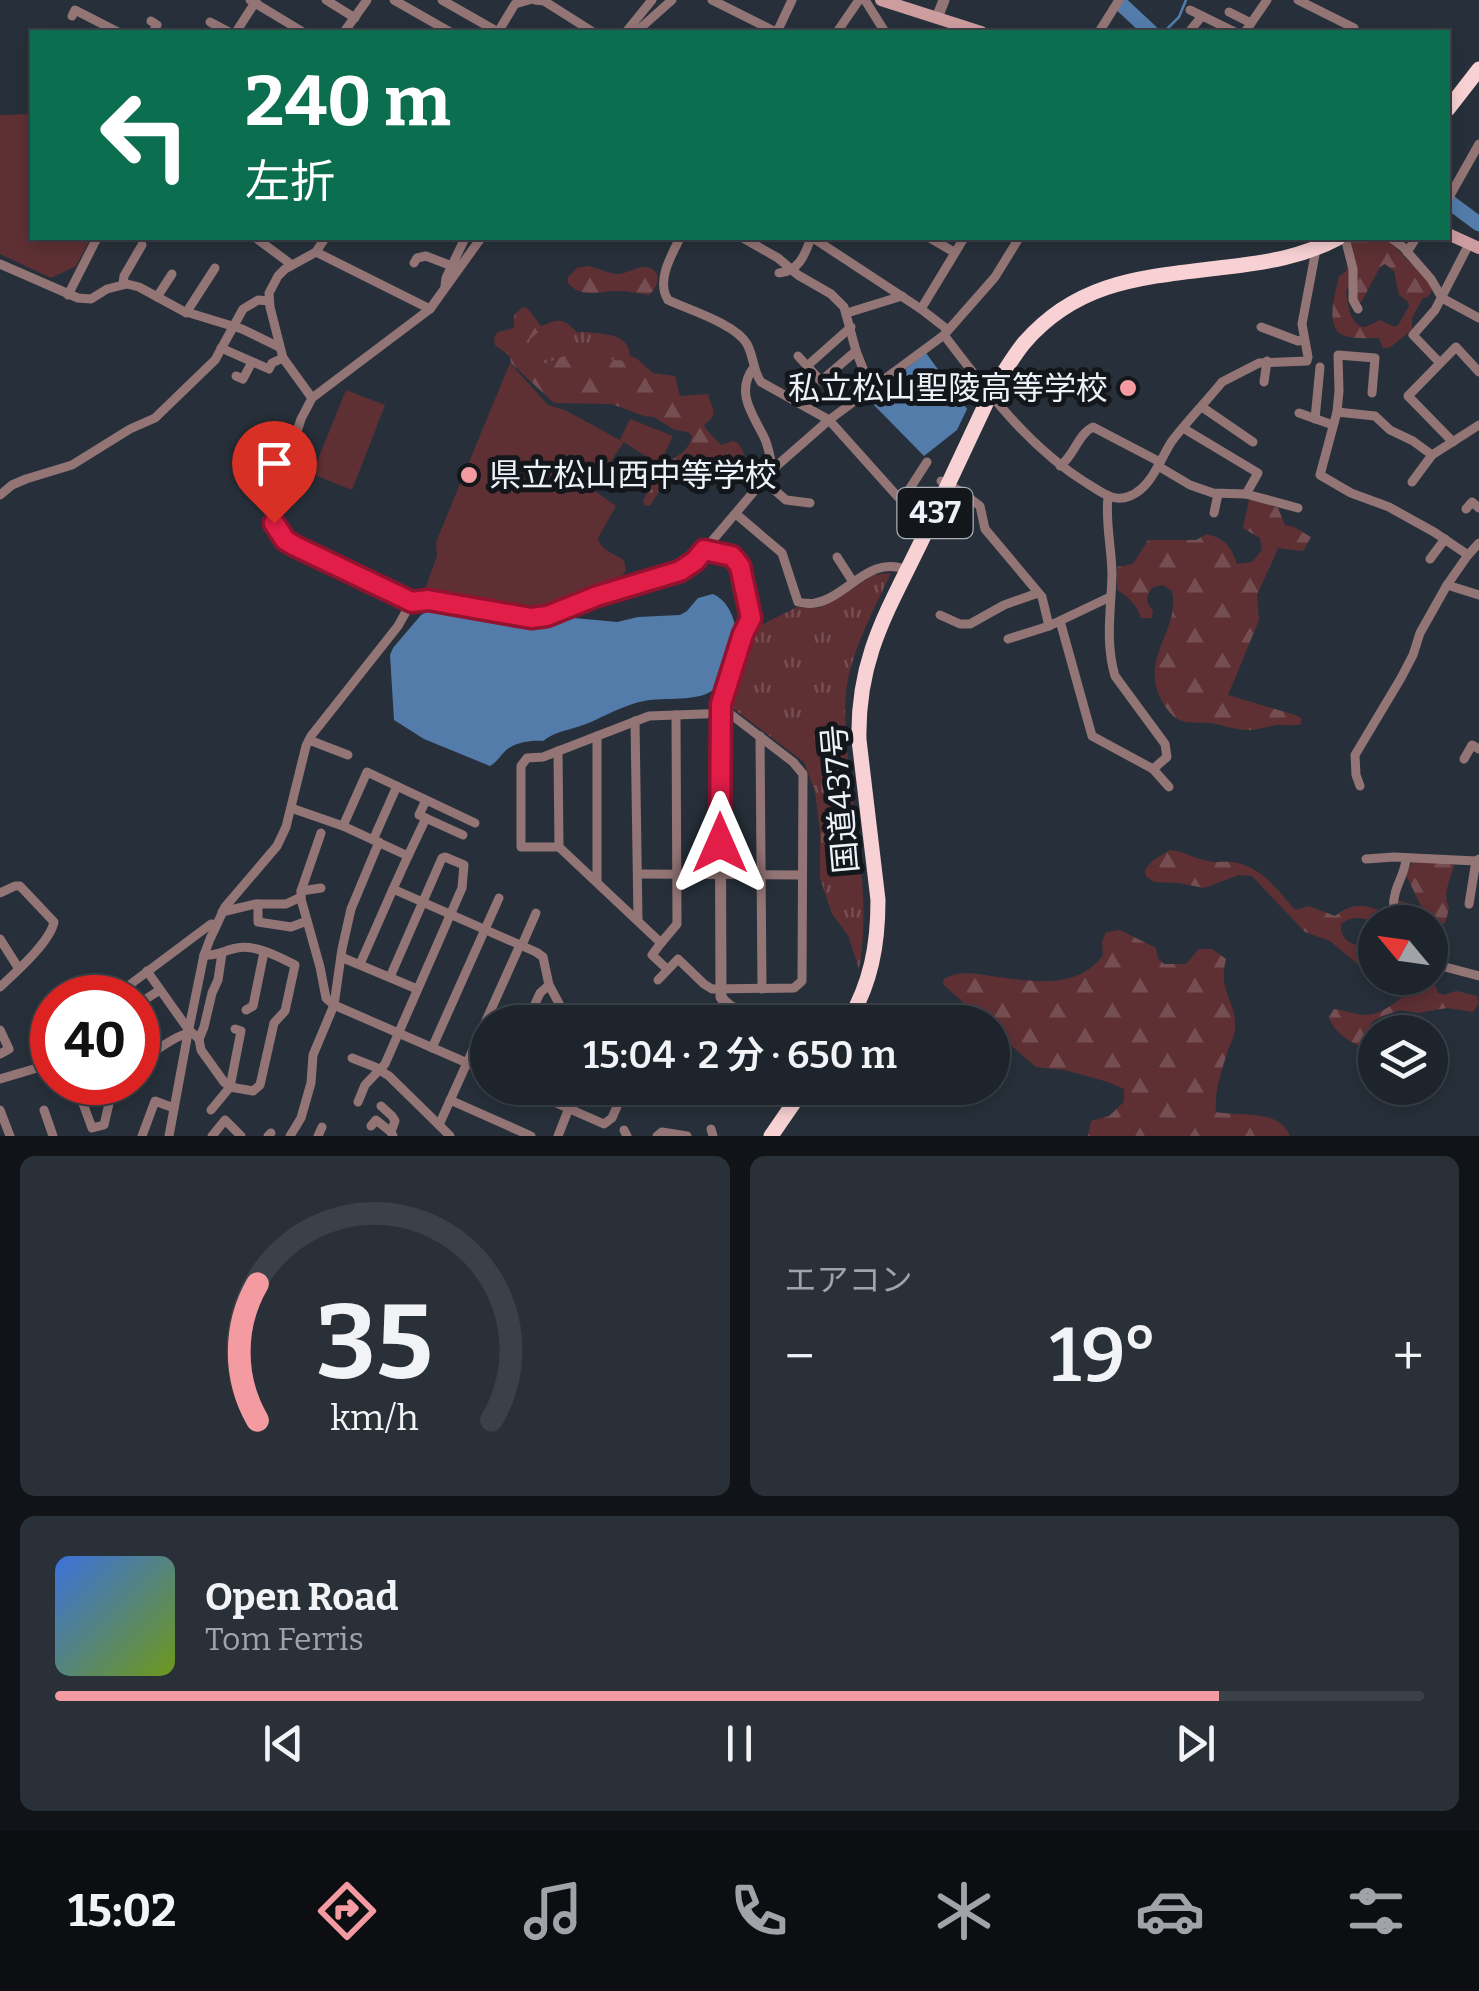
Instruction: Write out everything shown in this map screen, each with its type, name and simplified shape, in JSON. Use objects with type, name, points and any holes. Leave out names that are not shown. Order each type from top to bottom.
[{"type":"highway","points":[[1450,106],[1479,68]]},
{"type":"highway","points":[[1450,118],[1479,80]]},
{"type":"highway","name":"国道437号","points":[[856,1005],[869,980],[878,923],[859,740],[861,690],[874,643],[904,569],[1004,356],[1024,330],[1050,307],[1091,283],[1116,274],[1265,255],[1319,242]]},
{"type":"highway","name":"国道437号","points":[[848,1005],[861,978],[870,923],[852,740],[853,689],[866,640],[904,569]]},
{"type":"highway","points":[[762,1136],[783,1105]]},
{"type":"highway","points":[[771,1136],[792,1105]]},
{"type":"main road","points":[[881,0],[975,30]]},
{"type":"main road","points":[[1450,235],[1474,246]]},
{"type":"street","points":[[326,0],[355,18]]},
{"type":"street","points":[[346,30],[367,0]]},
{"type":"street","points":[[394,0],[437,29]]},
{"type":"street","points":[[499,30],[519,1],[538,0],[590,30]]},
{"type":"street","points":[[628,30],[652,0]]},
{"type":"street","points":[[638,30],[672,0]]},
{"type":"street","points":[[712,0],[773,30]]},
{"type":"street","points":[[778,30],[792,0]]},
{"type":"street","points":[[839,30],[862,0],[884,30]]},
{"type":"street","points":[[931,30],[944,0]]},
{"type":"street","points":[[1099,30],[1120,0]]},
{"type":"street","points":[[1229,12],[1248,28],[1266,0]]},
{"type":"street","points":[[233,30],[253,1],[301,30]]},
{"type":"street","points":[[447,1],[495,30]]},
{"type":"street","points":[[1302,1],[1355,28]]},
{"type":"street","points":[[72,16],[76,10],[114,30]]},
{"type":"street","points":[[1190,10],[1231,30]]},
{"type":"street","points":[[1190,30],[1202,16]]},
{"type":"street","points":[[150,21],[157,25],[154,30]]},
{"type":"street","points":[[210,22],[228,30]]},
{"type":"street","points":[[1450,195],[1479,144]]},
{"type":"street","points":[[68,294],[96,240]]},
{"type":"street","points":[[259,240],[292,265]]},
{"type":"street","points":[[312,398],[283,358],[269,301],[278,276],[316,252],[324,240]]},
{"type":"street","points":[[446,289],[446,278],[464,240]]},
{"type":"street","points":[[480,240],[430,309],[312,398],[272,513],[278,532],[295,546],[412,602],[428,600],[538,618],[616,589],[680,571],[695,561],[773,470],[829,420],[946,333],[995,277],[1018,240]]},
{"type":"street","points":[[679,240],[663,279],[668,300],[738,333],[749,349],[761,382],[829,420],[894,493],[932,508]]},
{"type":"street","points":[[746,240],[838,300],[847,313],[870,389]]},
{"type":"street","points":[[779,273],[792,270],[811,240]]},
{"type":"street","points":[[815,240],[921,309],[946,333],[1012,421],[1060,466],[1108,497],[1135,494],[1183,428],[1230,376],[1266,362],[1307,361],[1338,371]]},
{"type":"street","points":[[933,240],[954,252]]},
{"type":"street","points":[[921,309],[963,240]]},
{"type":"street","points":[[1343,240],[1353,269],[1353,300],[1358,309]]},
{"type":"street","points":[[1392,240],[1431,279],[1442,298],[1479,318]]},
{"type":"street","points":[[1407,252],[1415,240]]},
{"type":"street","points":[[1307,361],[1302,324],[1319,242]]},
{"type":"street","points":[[1440,364],[1414,336],[1435,310],[1474,246]]},
{"type":"street","points":[[123,284],[124,276],[142,251]]},
{"type":"street","points":[[316,252],[430,309]]},
{"type":"street","points":[[414,263],[426,256],[452,266]]},
{"type":"street","points":[[0,264],[68,294],[91,299],[123,284],[139,287],[186,312],[242,329],[279,346]]},
{"type":"street","points":[[186,312],[200,282],[215,268]]},
{"type":"street","points":[[157,297],[172,274]]},
{"type":"street","points":[[847,313],[902,296]]},
{"type":"street","points":[[0,496],[12,485],[72,464],[130,428],[155,418],[215,360],[243,309],[258,300],[269,301]]},
{"type":"street","points":[[807,366],[851,327]]},
{"type":"street","points":[[1261,327],[1304,340]]},
{"type":"street","points":[[1453,442],[1408,396],[1456,347],[1479,372]]},
{"type":"street","points":[[222,348],[268,369],[283,358]]},
{"type":"street","points":[[798,356],[820,382],[856,351]]},
{"type":"street","points":[[1372,393],[1375,358],[1338,355],[1340,391],[1320,475],[1351,493],[1389,507],[1468,556]]},
{"type":"street","points":[[236,376],[243,379],[252,362]]},
{"type":"street","points":[[1264,382],[1266,362]]},
{"type":"street","points":[[1315,419],[1320,367]]},
{"type":"street","points":[[754,368],[745,384],[747,407],[766,442],[773,470]]},
{"type":"street","points":[[1202,406],[1254,442]]},
{"type":"street","points":[[1336,412],[1376,416],[1390,430],[1432,454]]},
{"type":"street","points":[[1299,413],[1333,425]]},
{"type":"street","points":[[1060,466],[1093,426],[1190,485],[1298,508]]},
{"type":"street","points":[[1183,428],[1258,473],[1246,494]]},
{"type":"street","points":[[1412,482],[1432,454],[1477,430]]},
{"type":"street","points":[[904,498],[927,462]]},
{"type":"street","points":[[764,481],[786,500],[810,504]]},
{"type":"street","points":[[944,482],[980,506],[984,529],[1042,598],[1049,626]]},
{"type":"street","points":[[1214,513],[1218,494]]},
{"type":"street","points":[[1108,497],[1112,572],[1108,646],[1115,676],[1168,751],[1167,757],[1153,769]]},
{"type":"street","points":[[1466,508],[1472,502],[1479,508]]},
{"type":"street","points":[[736,514],[782,552],[798,602],[818,603],[875,570],[890,566],[904,569]]},
{"type":"street","points":[[1430,559],[1445,540]]},
{"type":"street","points":[[1360,786],[1355,755],[1413,655],[1420,632],[1447,585],[1479,543]]},
{"type":"street","points":[[704,550],[737,560],[751,618],[720,713],[720,990],[727,1005]]},
{"type":"street","points":[[837,557],[854,582]]},
{"type":"street","points":[[1447,585],[1479,595]]},
{"type":"street","points":[[940,616],[970,624],[1004,605],[1038,593]]},
{"type":"street","points":[[1008,639],[1049,626],[1110,597]]},
{"type":"street","points":[[168,1136],[204,955],[216,925],[222,912],[277,846],[286,828],[309,740],[398,626],[412,602]]},
{"type":"street","points":[[1060,621],[1092,736],[1153,769],[1169,787]]},
{"type":"street","points":[[658,980],[678,959],[712,989],[794,988],[802,981],[802,774],[729,713],[648,716],[543,758],[522,762],[521,847],[560,848],[661,943]]},
{"type":"street","points":[[667,969],[652,955],[676,924],[676,715]]},
{"type":"street","points":[[636,721],[638,920]]},
{"type":"street","points":[[597,736],[597,882]]},
{"type":"street","points":[[760,736],[762,989]]},
{"type":"street","points":[[309,740],[348,755]]},
{"type":"street","points":[[1464,759],[1472,745],[1479,749]]},
{"type":"street","points":[[558,752],[560,848]]},
{"type":"street","points":[[344,826],[367,772],[474,823]]},
{"type":"street","points":[[290,1136],[301,1118],[311,1083],[313,1055],[334,1006],[341,956],[356,898],[397,786]]},
{"type":"street","points":[[426,800],[419,815],[447,832],[462,835]]},
{"type":"street","points":[[291,808],[344,826],[408,856]]},
{"type":"street","points":[[360,964],[426,818]]},
{"type":"street","points":[[322,833],[301,894],[326,998],[334,1006],[470,1064]]},
{"type":"street","points":[[358,1102],[398,1034],[462,888],[464,865],[442,858],[390,977]]},
{"type":"street","points":[[1366,859],[1478,860],[1469,904]]},
{"type":"street","points":[[1394,905],[1406,859]]},
{"type":"street","points":[[638,874],[802,874]]},
{"type":"street","points":[[0,894],[20,886],[54,922],[52,931],[0,987]]},
{"type":"street","points":[[222,912],[258,904],[286,904],[321,888]]},
{"type":"street","points":[[393,890],[543,957],[548,985],[559,1005]]},
{"type":"street","points":[[344,893],[356,898]]},
{"type":"street","points":[[432,1048],[498,898]]},
{"type":"street","points":[[258,904],[258,922],[291,927],[306,921]]},
{"type":"street","points":[[439,1125],[536,912]]},
{"type":"street","points":[[142,975],[211,924],[216,925]]},
{"type":"street","points":[[0,938],[19,969]]},
{"type":"street","points":[[160,990],[230,1087],[257,1089],[274,1023],[285,1011],[294,965],[242,946],[204,955]]},
{"type":"street","points":[[246,1010],[253,1006],[264,952]]},
{"type":"street","points":[[198,1038],[218,980],[222,953]]},
{"type":"street","points":[[341,956],[417,989]]},
{"type":"street","points":[[1448,967],[1479,976]]},
{"type":"street","points":[[147,971],[150,975]]},
{"type":"street","points":[[535,1005],[548,985]]},
{"type":"street","points":[[211,1110],[230,1087],[242,1031],[235,1029]]},
{"type":"street","points":[[0,1030],[9,1050],[0,1054]]},
{"type":"street","points":[[160,1047],[188,1031]]},
{"type":"street","points":[[352,1058],[380,1070],[450,1136]]},
{"type":"street","points":[[0,1080],[30,1070]]},
{"type":"street","points":[[450,1100],[531,1136]]},
{"type":"street","points":[[142,1136],[155,1101],[174,1108]]},
{"type":"street","points":[[84,1105],[92,1128],[104,1125],[109,1105]]},
{"type":"street","points":[[563,1105],[604,1124],[612,1118],[617,1105]]},
{"type":"street","points":[[558,1136],[572,1105]]},
{"type":"street","points":[[370,1126],[376,1120],[392,1134],[395,1122],[381,1106]]},
{"type":"street","points":[[0,1110],[10,1136]]},
{"type":"street","points":[[43,1116],[53,1136]]},
{"type":"street","points":[[212,1136],[226,1120],[241,1136]]},
{"type":"street","points":[[657,1136],[662,1132],[687,1136]]},
{"type":"green space","points":[[30,114],[30,240],[90,240],[76,266],[51,278],[0,254],[0,115]]},
{"type":"green space","points":[[1353,240],[1388,240],[1432,290],[1412,318],[1412,330],[1389,348],[1383,348],[1379,338],[1345,336],[1334,326],[1333,309],[1339,276],[1346,272],[1347,246]],"holes":[[[1385,264],[1394,271],[1399,295],[1409,306],[1399,324],[1395,327],[1380,320],[1365,327],[1356,323],[1350,313],[1346,291],[1350,285],[1357,286],[1356,298],[1359,303],[1362,301]]]},
{"type":"green space","points":[[588,266],[619,274],[649,268],[656,273],[657,282],[649,295],[573,288],[568,277],[577,268]]},
{"type":"green space","points":[[523,307],[541,326],[564,322],[583,342],[636,358],[653,373],[675,376],[680,396],[708,394],[714,412],[705,428],[721,445],[738,443],[744,453],[741,458],[724,477],[708,486],[667,478],[650,506],[644,505],[657,474],[687,448],[692,436],[654,417],[612,404],[554,403],[495,345],[498,332],[514,328],[514,315]]},
{"type":"green space","points":[[587,332],[621,339],[630,356],[622,361],[603,358],[584,362],[567,355],[541,365],[529,360],[527,342],[537,333]]},
{"type":"green space","points":[[510,363],[548,405],[620,440],[630,419],[673,436],[659,465],[624,442],[592,489],[616,506],[598,538],[605,549],[624,560],[626,571],[621,577],[534,609],[425,589],[437,556],[436,542]]},
{"type":"green space","points":[[346,390],[385,405],[352,490],[312,474]]},
{"type":"green space","points":[[1249,500],[1278,508],[1285,525],[1311,537],[1303,551],[1278,548],[1257,595],[1259,620],[1228,695],[1295,715],[1301,718],[1301,724],[1247,730],[1183,721],[1173,716],[1156,687],[1157,658],[1171,619],[1172,591],[1163,585],[1153,587],[1147,599],[1152,618],[1141,618],[1132,602],[1117,590],[1117,567],[1133,564],[1148,540],[1196,540],[1207,534],[1226,544],[1237,564],[1252,562],[1262,550],[1260,538],[1243,528]]},
{"type":"green space","points":[[891,573],[861,638],[846,691],[846,741],[863,897],[859,969],[848,935],[832,914],[820,878],[815,792],[804,762],[731,707],[728,699],[751,630],[797,607],[819,608],[874,575]]},
{"type":"green space","points":[[1170,850],[1203,860],[1243,865],[1268,880],[1295,910],[1309,906],[1335,916],[1358,906],[1358,918],[1341,924],[1341,931],[1358,946],[1358,964],[1330,941],[1305,932],[1252,876],[1239,875],[1204,888],[1154,882],[1145,870]]},
{"type":"green space","points":[[1414,858],[1455,860],[1447,890],[1448,905],[1421,905],[1406,875]]},
{"type":"green space","points":[[1120,930],[1156,948],[1164,964],[1186,964],[1199,949],[1212,949],[1226,959],[1225,989],[1235,1028],[1219,1081],[1216,1112],[1268,1117],[1285,1127],[1290,1136],[1088,1136],[1091,1121],[1109,1116],[1124,1102],[1124,1089],[1065,1070],[1036,1067],[1010,1045],[1010,1005],[966,1005],[943,984],[944,979],[962,974],[1037,981],[1067,979],[1093,966],[1103,955],[1106,932]]},
{"type":"green space","points":[[1456,991],[1477,996],[1479,1003],[1473,1012],[1447,1008],[1362,1015],[1391,1005],[1405,995],[1448,995]]},
{"type":"green space","points":[[1334,1009],[1362,1015],[1358,1015],[1358,1045],[1332,1023],[1329,1017]]},
{"type":"water","points":[[926,353],[967,409],[957,430],[924,456],[868,399]]},
{"type":"water","points":[[713,594],[727,606],[735,630],[720,679],[707,694],[629,705],[543,741],[513,746],[490,766],[424,739],[394,720],[390,655],[428,611],[451,611],[544,627],[574,618],[617,622],[680,615],[698,598]]},
{"type":"waterway","points":[[1166,30],[1179,17],[1186,0]]},
{"type":"waterway","points":[[1122,5],[1149,30]]},
{"type":"waterway","points":[[1450,202],[1479,224]]},
{"type":"place","name":"私立松山聖陵高等学校","points":[[1128,388]]},
{"type":"place","name":"県立松山西中等学校","points":[[469,475]]},
{"type":"route","points":[[274,523],[285,540],[295,546],[412,602],[428,600],[531,618],[680,571],[704,550],[732,556],[740,566],[751,618],[721,704],[720,843]]}]
